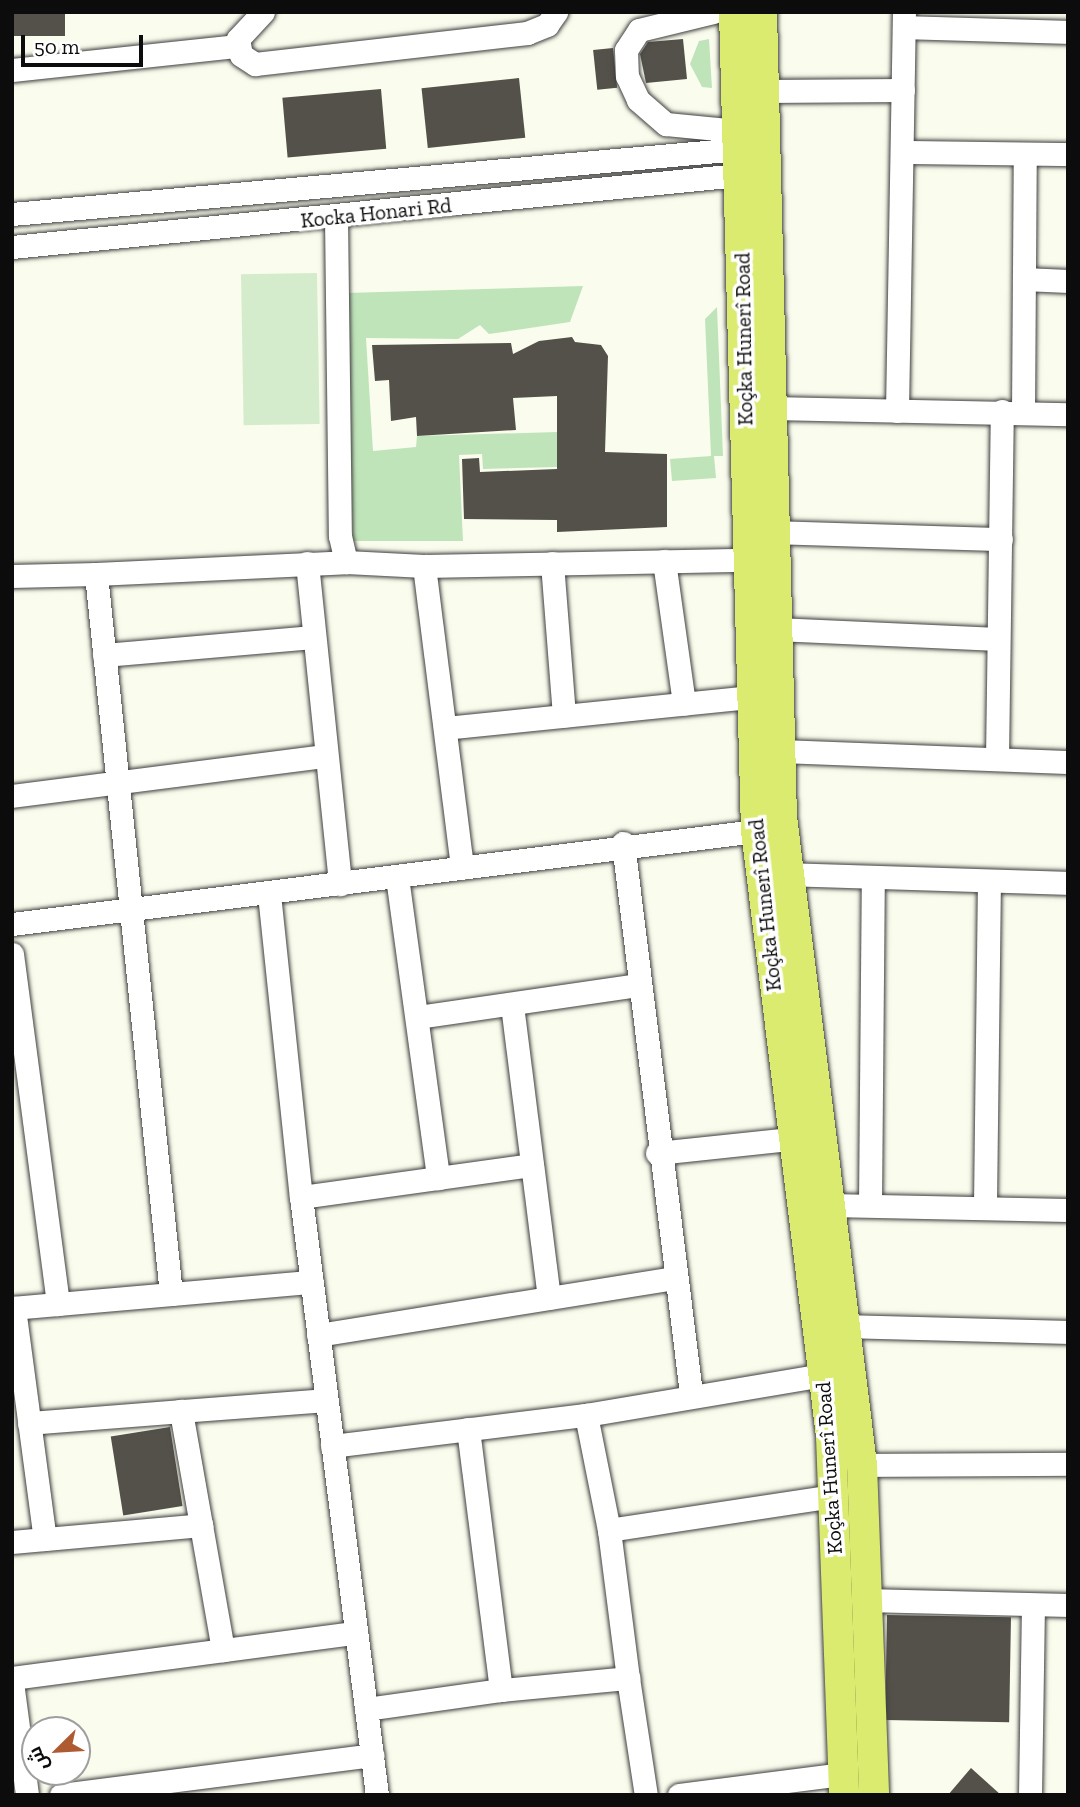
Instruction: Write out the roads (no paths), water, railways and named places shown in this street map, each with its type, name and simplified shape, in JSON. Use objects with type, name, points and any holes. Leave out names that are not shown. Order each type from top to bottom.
[{"type":"main road","name":"Koçka Hunerî Road","points":[[734,12],[756,831],[784,1085],[823,1375],[834,1496],[844,1784]]},
{"type":"main road","points":[[762,12],[779,751],[787,874],[862,1465],[874,1795]]},
{"type":"main road","points":[[784,1085],[815,1081]]},
{"type":"street","points":[[238,46],[242,33],[262,12]]},
{"type":"street","points":[[238,46],[255,64],[527,33],[547,25],[556,12]]},
{"type":"street","points":[[713,12],[639,30],[626,50],[627,76],[638,100],[666,124],[739,152]]},
{"type":"street","points":[[897,411],[904,20],[1026,22],[1068,32]]},
{"type":"street","points":[[12,69],[238,46]]},
{"type":"street","points":[[764,91],[903,90]]},
{"type":"street","name":"Kocka Honari Rd","points":[[12,215],[739,152]]},
{"type":"street","name":"Kocka Honari Rd","points":[[12,247],[465,204],[739,152]]},
{"type":"street","points":[[902,152],[1068,154]]},
{"type":"street","points":[[997,759],[1001,539],[1024,279],[1025,155]]},
{"type":"street","points":[[463,174],[465,204]]},
{"type":"street","points":[[336,217],[340,536],[346,562]]},
{"type":"street","points":[[1024,279],[1068,281]]},
{"type":"street","points":[[771,408],[1068,414]]},
{"type":"street","points":[[774,532],[1001,539]]},
{"type":"street","points":[[12,576],[346,562],[424,566],[747,559]]},
{"type":"street","points":[[664,561],[684,704]]},
{"type":"street","points":[[307,563],[340,884]]},
{"type":"street","points":[[552,564],[564,716]]},
{"type":"street","points":[[424,566],[462,867]]},
{"type":"street","points":[[96,574],[171,1294]]},
{"type":"street","points":[[776,629],[998,639]]},
{"type":"street","points":[[104,655],[313,637]]},
{"type":"street","points":[[445,728],[751,697]]},
{"type":"street","points":[[779,751],[1068,761]]},
{"type":"street","points":[[12,796],[325,756]]},
{"type":"street","points":[[12,925],[397,877],[623,843],[756,831]]},
{"type":"street","points":[[623,843],[657,1153],[691,1394]]},
{"type":"street","points":[[787,874],[989,885],[1068,883]]},
{"type":"street","points":[[397,877],[438,1178]]},
{"type":"street","points":[[870,1205],[873,880]]},
{"type":"street","points":[[985,1205],[989,885]]},
{"type":"street","points":[[270,894],[301,1197],[377,1795]]},
{"type":"street","points":[[12,954],[20,1061],[58,1304]]},
{"type":"street","points":[[418,1017],[638,985]]},
{"type":"street","points":[[512,1004],[549,1298]]},
{"type":"street","points":[[657,1153],[791,1139]]},
{"type":"street","points":[[301,1197],[532,1165]]},
{"type":"street","points":[[829,1205],[985,1205],[1068,1209]]},
{"type":"street","points":[[318,1335],[673,1278]]},
{"type":"street","points":[[45,1539],[13,1308],[312,1282]]},
{"type":"street","points":[[844,1326],[1068,1332]]},
{"type":"street","points":[[332,1446],[586,1415],[691,1394],[823,1375]]},
{"type":"street","points":[[29,1423],[326,1400]]},
{"type":"street","points":[[181,1411],[223,1650]]},
{"type":"street","points":[[586,1415],[609,1530],[646,1795]]},
{"type":"street","points":[[468,1429],[500,1690]]},
{"type":"street","points":[[862,1465],[1068,1464]]},
{"type":"street","points":[[609,1530],[834,1496]]},
{"type":"street","points":[[12,1542],[201,1525]]},
{"type":"street","points":[[866,1601],[1068,1605]]},
{"type":"street","points":[[1030,1795],[1033,1605]]},
{"type":"street","points":[[27,1795],[12,1680],[356,1633]]},
{"type":"street","points":[[366,1709],[500,1690],[628,1678]]},
{"type":"street","points":[[61,1795],[372,1755]]},
{"type":"street","points":[[679,1795],[844,1784]]}]
